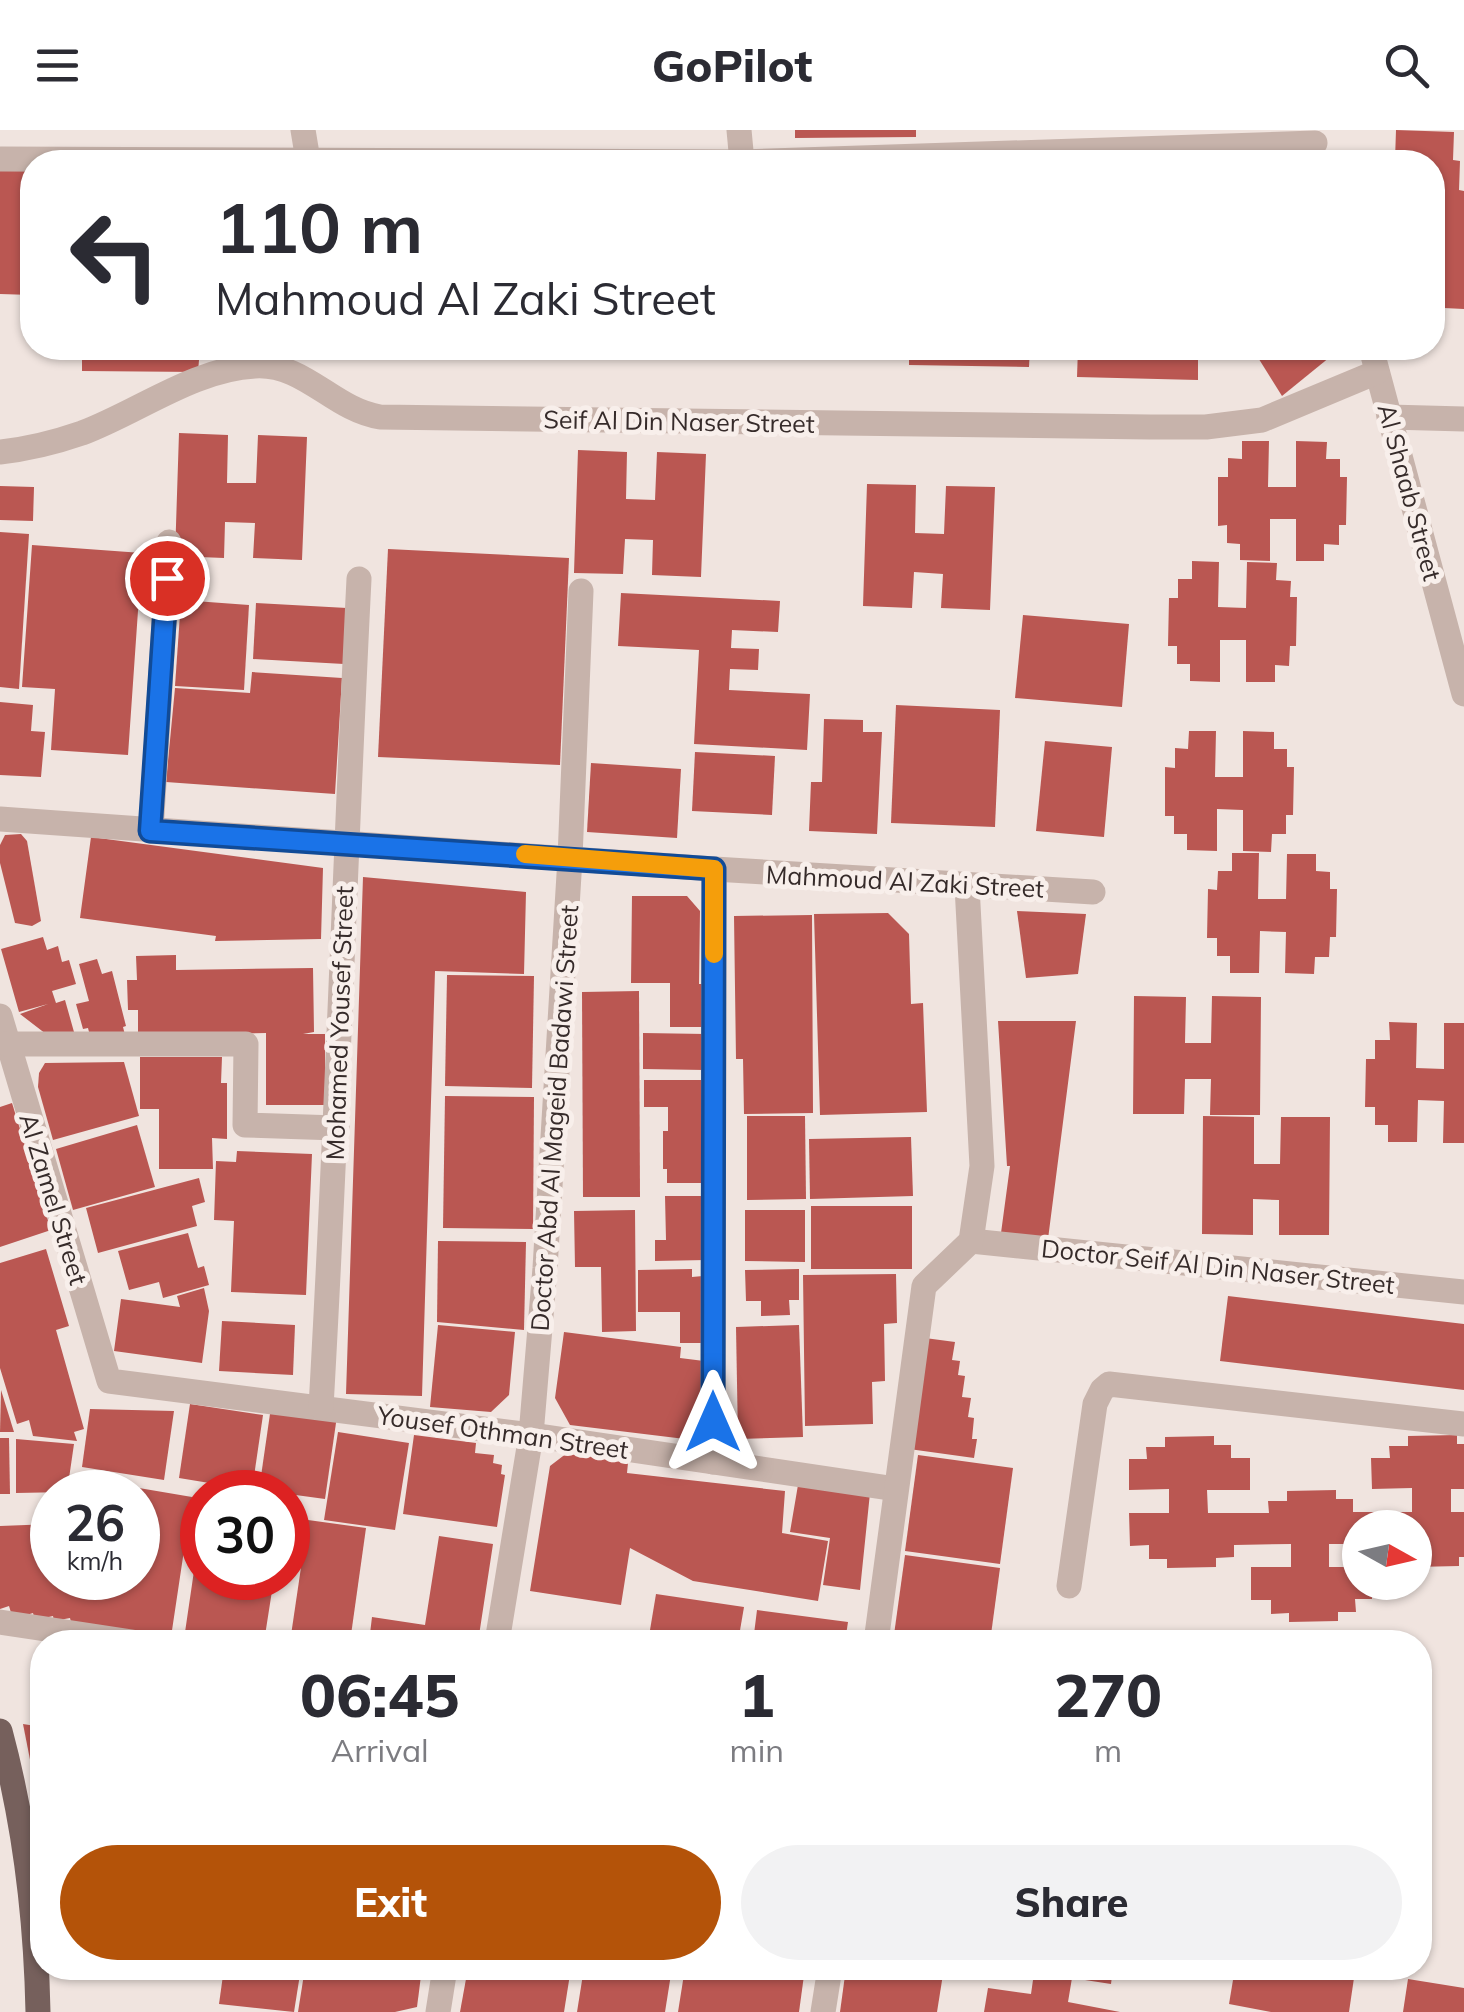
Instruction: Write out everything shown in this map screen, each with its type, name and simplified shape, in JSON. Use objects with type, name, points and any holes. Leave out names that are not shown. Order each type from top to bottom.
[{"type":"main road","points":[[0,1731],[22,1822],[30,1881]]},
{"type":"main road","points":[[36,1980],[38,2012]]},
{"type":"street","points":[[1146,150],[1315,145]]},
{"type":"street","name":"Al Shaab Street","points":[[1374,360],[1464,694]]},
{"type":"street","name":"Seif Al Din Naser Street","points":[[0,452],[26,449],[83,432],[214,375],[255,366],[292,371],[340,404],[359,414],[380,418],[1150,428],[1262,420],[1374,360]]},
{"type":"street","points":[[1389,417],[1464,420]]},
{"type":"street","points":[[150,831],[169,542]]},
{"type":"street","name":"Mohamed Yousef Street","points":[[321,1407],[337,1128],[358,578]]},
{"type":"street","name":"Doctor Abd Al Mageid Badawi Street","points":[[499,1630],[531,1435],[546,1268],[581,591]]},
{"type":"street","name":"Mahmoud Al Zaki Street","points":[[0,819],[1093,892]]},
{"type":"street","points":[[713,1462],[714,869]]},
{"type":"street","points":[[878,1630],[924,1286],[971,1241],[982,1166],[967,886]]},
{"type":"street","name":"Al Zamel Street","points":[[0,1016],[109,1382]]},
{"type":"street","points":[[7,1044],[246,1044],[245,1125],[337,1128]]},
{"type":"street","name":"Doctor Seif Al Din Naser Street","points":[[971,1241],[1464,1292]]},
{"type":"street","name":"Yousef Othman Street","points":[[109,1382],[531,1435],[896,1489]]},
{"type":"street","points":[[1069,1586],[1095,1404],[1109,1384],[1464,1424]]},
{"type":"street","points":[[0,1622],[53,1630]]},
{"type":"street","points":[[438,2012],[443,1980]]},
{"type":"street","points":[[824,2012],[828,1980]]},
{"type":"building","points":[[795,130],[916,130],[916,137],[795,138]]},
{"type":"building","points":[[1396,130],[1454,132],[1453,160],[1460,161],[1459,190],[1464,191],[1464,309],[1445,308],[1445,150],[1395,150]]},
{"type":"building","points":[[0,167],[20,167],[20,295],[0,294]]},
{"type":"building","points":[[82,360],[199,360],[198,372],[82,371]]},
{"type":"building","points":[[909,360],[1029,360],[1029,367],[909,365]]},
{"type":"building","points":[[1078,360],[1198,360],[1198,380],[1077,377]]},
{"type":"building","points":[[1260,360],[1326,360],[1282,396]]},
{"type":"building","points":[[179,433],[228,435],[227,483],[256,483],[258,435],[307,437],[302,560],[253,558],[255,523],[225,522],[224,558],[175,556]]},
{"type":"building","points":[[1242,441],[1269,441],[1268,487],[1296,487],[1296,441],[1327,442],[1326,459],[1340,459],[1340,477],[1347,477],[1346,525],[1339,525],[1339,545],[1324,544],[1324,561],[1296,561],[1296,519],[1270,519],[1270,561],[1240,560],[1240,544],[1227,543],[1227,525],[1218,526],[1218,477],[1228,477],[1228,458],[1242,459]]},
{"type":"building","points":[[578,450],[627,452],[626,499],[655,500],[657,452],[706,454],[701,577],[652,575],[653,540],[625,539],[623,574],[574,573]]},
{"type":"building","points":[[867,484],[916,485],[915,533],[944,534],[946,486],[995,487],[990,610],[941,608],[943,574],[914,572],[912,608],[863,606]]},
{"type":"building","points":[[0,486],[34,487],[33,521],[0,520]]},
{"type":"building","points":[[0,532],[29,534],[19,689],[0,687]]},
{"type":"building","points":[[32,545],[142,553],[128,755],[51,750],[55,689],[22,687]]},
{"type":"building","points":[[388,549],[569,558],[560,765],[378,757]]},
{"type":"building","points":[[1192,561],[1219,562],[1218,607],[1246,608],[1247,562],[1277,563],[1276,580],[1291,581],[1290,597],[1297,597],[1296,646],[1290,646],[1289,666],[1275,665],[1275,682],[1246,682],[1246,640],[1220,640],[1220,682],[1190,681],[1190,664],[1177,664],[1177,646],[1168,646],[1169,598],[1178,598],[1178,579],[1192,579]]},
{"type":"building","points":[[621,593],[780,601],[778,632],[732,630],[731,648],[759,649],[758,670],[730,669],[729,690],[810,694],[807,750],[694,744],[699,650],[618,646]]},
{"type":"building","points":[[181,600],[249,605],[244,690],[175,686]]},
{"type":"building","points":[[256,603],[347,608],[344,664],[253,659]]},
{"type":"building","points":[[1023,615],[1129,624],[1122,707],[1015,698]]},
{"type":"building","points":[[252,672],[342,678],[335,794],[166,782],[175,688],[250,693]]},
{"type":"building","points":[[0,702],[33,705],[31,731],[45,732],[41,777],[0,775]]},
{"type":"building","points":[[896,705],[1000,710],[995,827],[891,823]]},
{"type":"building","points":[[824,719],[863,720],[863,732],[882,732],[877,834],[809,831],[811,782],[822,782]]},
{"type":"building","points":[[1189,731],[1216,731],[1215,777],[1243,777],[1243,731],[1274,732],[1274,749],[1287,749],[1287,767],[1294,767],[1293,815],[1286,815],[1286,834],[1272,834],[1271,852],[1243,851],[1243,810],[1217,809],[1217,851],[1187,850],[1187,834],[1174,834],[1174,816],[1165,816],[1165,767],[1175,768],[1175,748],[1188,749]]},
{"type":"building","points":[[1045,741],[1112,747],[1104,837],[1036,831]]},
{"type":"building","points":[[695,752],[775,756],[772,815],[692,811]]},
{"type":"building","points":[[591,763],[681,769],[677,838],[587,832]]},
{"type":"building","points":[[21,834],[27,841],[41,921],[32,926],[15,923],[0,863],[0,845],[5,835]]},
{"type":"building","points":[[91,837],[323,868],[321,939],[215,941],[216,936],[80,918]]},
{"type":"building","points":[[1232,853],[1259,853],[1258,899],[1286,899],[1287,854],[1316,854],[1316,871],[1330,872],[1330,889],[1337,889],[1336,937],[1330,937],[1329,957],[1315,957],[1314,974],[1285,973],[1286,932],[1260,931],[1259,973],[1230,973],[1230,956],[1217,956],[1217,938],[1207,938],[1208,889],[1217,890],[1218,871],[1232,871]]},
{"type":"building","points":[[363,877],[526,892],[524,974],[435,971],[422,1396],[346,1394]]},
{"type":"building","points":[[632,896],[687,896],[700,911],[699,984],[705,984],[704,1027],[670,1027],[670,983],[631,983]]},
{"type":"building","points":[[1017,911],[1086,914],[1078,974],[1026,978]]},
{"type":"building","points":[[888,913],[909,934],[911,1004],[923,1003],[927,1112],[820,1115],[814,914]]},
{"type":"building","points":[[812,915],[813,1113],[744,1114],[743,1059],[736,1059],[734,916]]},
{"type":"building","points":[[43,937],[47,950],[58,946],[62,962],[69,960],[76,984],[52,991],[56,1003],[65,1000],[74,1032],[46,1034],[20,1014],[48,1004],[19,1012],[1,949]]},
{"type":"building","points":[[176,955],[176,970],[313,968],[314,1032],[303,1034],[325,1034],[325,1105],[266,1105],[266,1033],[138,1035],[138,1010],[128,1010],[127,980],[137,980],[136,956]]},
{"type":"building","points":[[97,959],[102,974],[112,971],[125,1035],[90,1036],[88,1028],[83,1029],[76,1004],[89,1001],[79,964]]},
{"type":"building","points":[[447,975],[534,976],[532,1088],[445,1086]]},
{"type":"building","points":[[639,991],[640,1197],[583,1197],[582,992]]},
{"type":"building","points":[[1134,996],[1186,997],[1185,1043],[1211,1043],[1212,996],[1261,997],[1260,1115],[1210,1115],[1211,1079],[1185,1079],[1184,1114],[1133,1114]]},
{"type":"building","points":[[998,1021],[1076,1021],[1048,1239],[1001,1233],[1010,1166]]},
{"type":"building","points":[[1389,1022],[1417,1023],[1416,1068],[1444,1069],[1444,1023],[1464,1023],[1464,1143],[1443,1143],[1444,1101],[1418,1100],[1417,1142],[1388,1142],[1388,1125],[1375,1125],[1375,1107],[1365,1107],[1366,1059],[1375,1059],[1375,1040],[1390,1040]]},
{"type":"building","points":[[643,1033],[706,1034],[705,1070],[643,1069]]},
{"type":"building","points":[[140,1057],[222,1057],[221,1083],[227,1083],[227,1139],[212,1138],[213,1169],[159,1169],[159,1109],[140,1109]]},
{"type":"building","points":[[124,1062],[139,1116],[53,1140],[38,1087],[45,1063]]},
{"type":"building","points":[[644,1080],[701,1080],[707,1183],[667,1183],[663,1131],[668,1131],[668,1107],[644,1107]]},
{"type":"building","points":[[445,1096],[534,1097],[533,1229],[443,1228]]},
{"type":"building","points":[[12,1103],[51,1230],[0,1247],[0,1107]]},
{"type":"building","points":[[747,1116],[805,1116],[806,1199],[747,1200]]},
{"type":"building","points":[[1203,1116],[1254,1117],[1254,1164],[1280,1164],[1281,1117],[1330,1117],[1329,1235],[1279,1235],[1279,1200],[1253,1199],[1253,1235],[1202,1234]]},
{"type":"building","points":[[137,1125],[155,1187],[73,1210],[56,1149]]},
{"type":"building","points":[[911,1137],[913,1196],[810,1199],[809,1139]]},
{"type":"building","points":[[237,1151],[312,1154],[306,1295],[231,1292],[234,1221],[214,1220],[216,1161],[236,1162]]},
{"type":"building","points":[[199,1178],[205,1202],[192,1206],[197,1226],[98,1253],[86,1208]]},
{"type":"building","points":[[665,1196],[705,1196],[706,1260],[655,1261],[655,1240],[666,1240]]},
{"type":"building","points":[[811,1206],[912,1206],[912,1269],[811,1269]]},
{"type":"building","points":[[635,1210],[636,1331],[602,1332],[601,1267],[575,1267],[574,1211]]},
{"type":"building","points":[[745,1210],[805,1210],[805,1262],[745,1261]]},
{"type":"building","points":[[188,1233],[198,1268],[204,1266],[209,1285],[163,1298],[159,1282],[129,1290],[118,1251]]},
{"type":"building","points":[[438,1241],[526,1242],[524,1330],[437,1322]]},
{"type":"building","points":[[46,1249],[69,1326],[56,1330],[84,1429],[74,1432],[77,1441],[33,1436],[29,1420],[17,1424],[0,1368],[0,1263]]},
{"type":"building","points":[[692,1269],[692,1277],[703,1276],[704,1343],[680,1343],[680,1312],[638,1312],[638,1270]]},
{"type":"building","points":[[799,1269],[799,1300],[789,1300],[790,1315],[761,1316],[761,1301],[746,1301],[745,1270]]},
{"type":"building","points":[[896,1274],[897,1323],[884,1324],[885,1381],[872,1382],[873,1424],[805,1426],[803,1275]]},
{"type":"building","points":[[204,1288],[209,1311],[202,1363],[114,1351],[121,1299],[180,1307],[177,1296]]},
{"type":"building","points":[[1228,1296],[1464,1324],[1464,1390],[1220,1361]]},
{"type":"building","points":[[222,1321],[295,1325],[293,1375],[219,1371]]},
{"type":"building","points":[[438,1325],[515,1332],[509,1395],[491,1412],[430,1407]]},
{"type":"building","points":[[799,1325],[803,1437],[738,1439],[736,1327]]},
{"type":"building","points":[[564,1332],[681,1347],[680,1358],[704,1361],[697,1417],[685,1439],[570,1425],[555,1398]]},
{"type":"building","points":[[925,1338],[955,1342],[952,1360],[960,1361],[958,1375],[965,1376],[962,1397],[971,1398],[968,1417],[974,1418],[972,1439],[977,1439],[974,1458],[909,1449]]},
{"type":"building","points":[[1,1390],[14,1432],[0,1432]]},
{"type":"building","points":[[190,1404],[263,1415],[255,1470],[180,1470]]},
{"type":"building","points":[[271,1407],[337,1416],[325,1499],[310,1497],[310,1470],[262,1470]]},
{"type":"building","points":[[90,1409],[174,1411],[164,1480],[160,1479],[160,1470],[82,1467]]},
{"type":"building","points":[[338,1432],[409,1443],[395,1530],[324,1520]]},
{"type":"building","points":[[414,1435],[476,1443],[475,1453],[494,1455],[493,1463],[502,1465],[501,1474],[505,1475],[497,1527],[403,1514]]},
{"type":"building","points":[[1457,1435],[1457,1444],[1464,1444],[1464,1489],[1451,1489],[1451,1512],[1464,1512],[1464,1557],[1459,1557],[1459,1566],[1432,1567],[1432,1510],[1412,1510],[1412,1488],[1372,1489],[1371,1458],[1390,1458],[1389,1446],[1408,1446],[1408,1436]]},
{"type":"building","points":[[1214,1436],[1214,1445],[1231,1445],[1231,1458],[1250,1458],[1250,1490],[1207,1490],[1208,1513],[1269,1513],[1268,1501],[1287,1501],[1287,1491],[1336,1490],[1336,1499],[1353,1499],[1353,1510],[1342,1510],[1342,1544],[1329,1544],[1329,1567],[1342,1567],[1342,1600],[1355,1600],[1356,1612],[1338,1612],[1338,1621],[1289,1622],[1289,1613],[1271,1614],[1271,1600],[1251,1600],[1251,1567],[1291,1567],[1291,1544],[1234,1545],[1234,1557],[1216,1558],[1216,1567],[1167,1568],[1167,1559],[1149,1559],[1149,1545],[1130,1546],[1129,1513],[1169,1513],[1169,1489],[1129,1490],[1129,1459],[1147,1459],[1146,1447],[1165,1447],[1165,1437]]},
{"type":"building","points":[[0,1438],[9,1438],[10,1494],[0,1494]]},
{"type":"building","points":[[16,1439],[74,1444],[70,1470],[30,1470],[30,1493],[16,1493]]},
{"type":"building","points":[[567,1453],[628,1463],[627,1473],[785,1491],[782,1533],[828,1541],[818,1601],[693,1581],[630,1548],[621,1605],[530,1591],[550,1466]]},
{"type":"building","points":[[918,1455],[1013,1468],[1000,1564],[905,1551]]},
{"type":"building","points":[[798,1485],[870,1493],[860,1590],[823,1585],[830,1538],[790,1532]]},
{"type":"building","points":[[160,1492],[180,1495],[180,1577],[172,1630],[124,1630],[71,1622],[70,1618],[54,1621],[53,1616],[35,1620],[33,1613],[13,1619],[9,1606],[0,1609],[0,1526],[30,1525],[30,1600],[160,1600]]},
{"type":"building","points":[[310,1520],[366,1528],[352,1630],[292,1630],[296,1600],[310,1600]]},
{"type":"building","points":[[439,1536],[493,1544],[480,1630],[370,1630],[372,1617],[425,1625]]},
{"type":"building","points":[[905,1555],[1000,1568],[992,1630],[895,1630]]},
{"type":"building","points":[[656,1594],[744,1607],[740,1630],[650,1630]]},
{"type":"building","points":[[190,1600],[271,1600],[266,1630],[185,1630]]},
{"type":"building","points":[[757,1610],[848,1622],[847,1630],[754,1630]]},
{"type":"building","points":[[23,1724],[30,1725],[30,1760]]},
{"type":"building","points":[[222,1980],[299,1980],[294,2012],[219,2004]]},
{"type":"building","points":[[303,1980],[420,1980],[417,2007],[395,2012],[298,2012]]},
{"type":"building","points":[[466,1980],[569,1980],[564,2012],[460,2012]]},
{"type":"building","points":[[582,1980],[670,1980],[665,2012],[577,2012]]},
{"type":"building","points":[[683,1980],[803,1980],[799,2012],[678,2012]]},
{"type":"building","points":[[844,1980],[942,1980],[937,2012],[840,2012]]},
{"type":"building","points":[[1033,1980],[1072,1980],[1068,2002],[1120,2012],[984,2012],[988,1988],[1031,1994]]},
{"type":"building","points":[[1233,1980],[1354,1980],[1349,2012],[1271,2012],[1229,2004]]},
{"type":"building","points":[[1408,1980],[1464,1988],[1464,2012],[1403,2012]]},
{"type":"slow traffic","points":[[525,854],[714,869],[714,954]]},
{"type":"route","points":[[167,578],[150,831],[714,869],[713,1422]]}]
